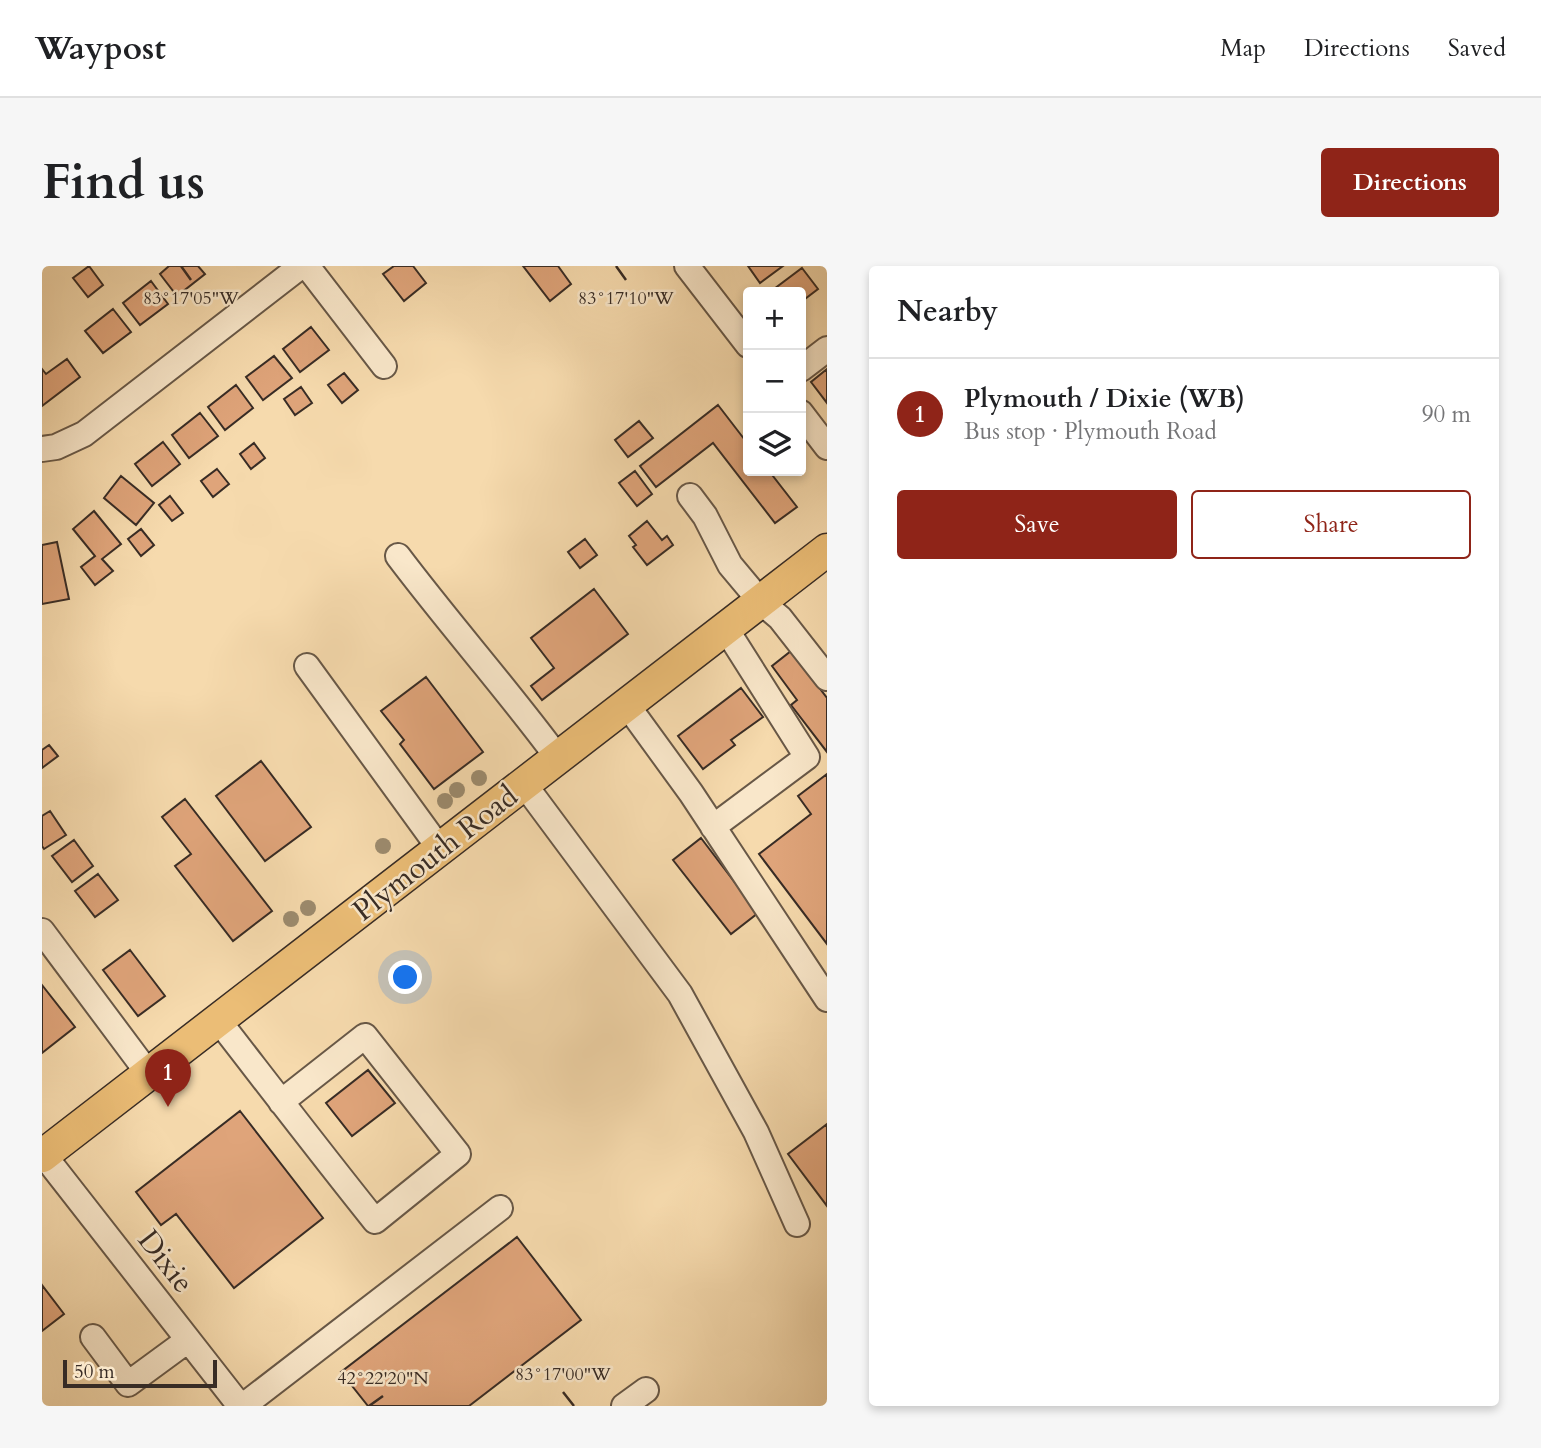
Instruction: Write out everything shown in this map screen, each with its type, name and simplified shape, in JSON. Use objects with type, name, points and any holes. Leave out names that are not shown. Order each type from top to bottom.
[{"type":"main road","name":"Plymouth Road","points":[[43,1155],[827,551]]},
{"type":"street","points":[[42,449],[56,447],[84,434],[301,266]]},
{"type":"street","points":[[307,266],[384,366]]},
{"type":"street","points":[[687,266],[743,339]]},
{"type":"street","points":[[806,365],[827,349]]},
{"type":"street","points":[[806,420],[827,447]]},
{"type":"street","points":[[690,496],[705,516],[730,565],[761,601],[780,618],[827,678]]},
{"type":"street","points":[[398,555],[437,608],[558,758]]},
{"type":"street","points":[[713,827],[807,757],[726,629]]},
{"type":"street","points":[[307,666],[440,849]]},
{"type":"street","points":[[627,705],[713,827],[827,999]]},
{"type":"street","points":[[524,784],[680,994],[756,1132],[797,1224]]},
{"type":"street","points":[[42,931],[148,1073]]},
{"type":"street","points":[[218,1020],[281,1102],[375,1221],[458,1154],[365,1036],[281,1102]]},
{"type":"street","name":"Dixie","points":[[43,1155],[241,1406]]},
{"type":"street","points":[[241,1406],[500,1208]]},
{"type":"street","points":[[93,1337],[128,1384],[188,1340]]},
{"type":"street","points":[[624,1406],[646,1390]]},
{"type":"building","points":[[89,266],[103,285],[88,297],[73,278]]},
{"type":"building","points":[[169,266],[198,266],[205,274],[177,296],[160,274]]},
{"type":"building","points":[[394,266],[413,266],[426,283],[404,301],[383,274]]},
{"type":"building","points":[[523,266],[558,266],[571,284],[550,301]]},
{"type":"building","points":[[748,266],[783,266],[760,283]]},
{"type":"building","points":[[802,268],[818,289],[806,298],[806,287],[777,287]]},
{"type":"building","points":[[151,281],[168,304],[140,325],[123,303]]},
{"type":"building","points":[[113,309],[131,332],[103,353],[85,331]]},
{"type":"building","points":[[311,327],[329,350],[300,372],[283,349]]},
{"type":"building","points":[[274,356],[292,378],[263,400],[246,377]]},
{"type":"building","points":[[67,359],[80,377],[42,406],[42,369],[46,374]]},
{"type":"building","points":[[827,369],[827,403],[811,382]]},
{"type":"building","points":[[344,373],[358,390],[342,403],[328,385]]},
{"type":"building","points":[[236,385],[253,408],[225,430],[208,407]]},
{"type":"building","points":[[301,387],[312,403],[295,415],[284,399]]},
{"type":"building","points":[[718,405],[743,438],[743,476],[773,476],[797,507],[775,523],[713,443],[656,487],[640,466]]},
{"type":"building","points":[[200,413],[218,436],[189,458],[172,435]]},
{"type":"building","points":[[639,421],[653,438],[628,457],[615,440]]},
{"type":"building","points":[[163,442],[180,464],[152,486],[135,464]]},
{"type":"building","points":[[254,443],[265,458],[251,469],[240,454]]},
{"type":"building","points":[[217,469],[229,484],[213,497],[201,481]]},
{"type":"building","points":[[635,471],[652,494],[637,506],[619,483]]},
{"type":"building","points":[[121,476],[154,503],[136,525],[104,498]]},
{"type":"building","points":[[170,496],[183,513],[172,521],[159,505]]},
{"type":"building","points":[[94,511],[121,544],[102,559],[113,571],[95,585],[81,567],[95,556],[73,529]]},
{"type":"building","points":[[647,521],[662,540],[667,536],[673,545],[647,565],[633,547],[636,545],[629,536]]},
{"type":"building","points":[[141,529],[154,545],[141,556],[128,539]]},
{"type":"building","points":[[585,539],[597,555],[580,568],[568,552]]},
{"type":"building","points":[[57,542],[69,599],[42,604],[42,545]]},
{"type":"building","points":[[594,589],[628,634],[542,700],[531,686],[554,668],[531,638]]},
{"type":"building","points":[[791,651],[827,698],[827,752],[791,705],[797,700],[772,666]]},
{"type":"building","points":[[426,677],[483,752],[434,789],[400,744],[404,740],[381,711]]},
{"type":"building","points":[[741,688],[763,717],[731,740],[735,745],[703,769],[678,736]]},
{"type":"building","points":[[49,745],[58,756],[42,768],[42,750]]},
{"type":"building","points":[[261,761],[311,827],[265,861],[216,796]]},
{"type":"building","points":[[827,774],[827,944],[759,854],[811,814],[798,796]]},
{"type":"building","points":[[185,799],[272,911],[233,941],[175,866],[191,854],[162,817]]},
{"type":"building","points":[[50,811],[66,835],[44,849],[42,816]]},
{"type":"building","points":[[701,838],[758,913],[731,934],[673,860]]},
{"type":"building","points":[[74,840],[93,866],[72,882],[52,856]]},
{"type":"building","points":[[98,874],[118,900],[95,917],[75,891]]},
{"type":"building","points":[[130,950],[165,996],[138,1016],[103,970]]},
{"type":"building","points":[[42,985],[75,1027],[42,1053]]},
{"type":"building","points":[[368,1070],[395,1103],[352,1136],[326,1103]]},
{"type":"building","points":[[240,1111],[323,1218],[234,1288],[176,1214],[161,1225],[136,1192]]},
{"type":"building","points":[[827,1124],[827,1206],[788,1154]]},
{"type":"building","points":[[517,1237],[581,1320],[469,1406],[368,1406],[341,1372]]},
{"type":"building","points":[[42,1285],[64,1314],[42,1331]]},
{"type":"place","name":"Plymouth / Dixie (WB)","points":[[168,1107]]}]
